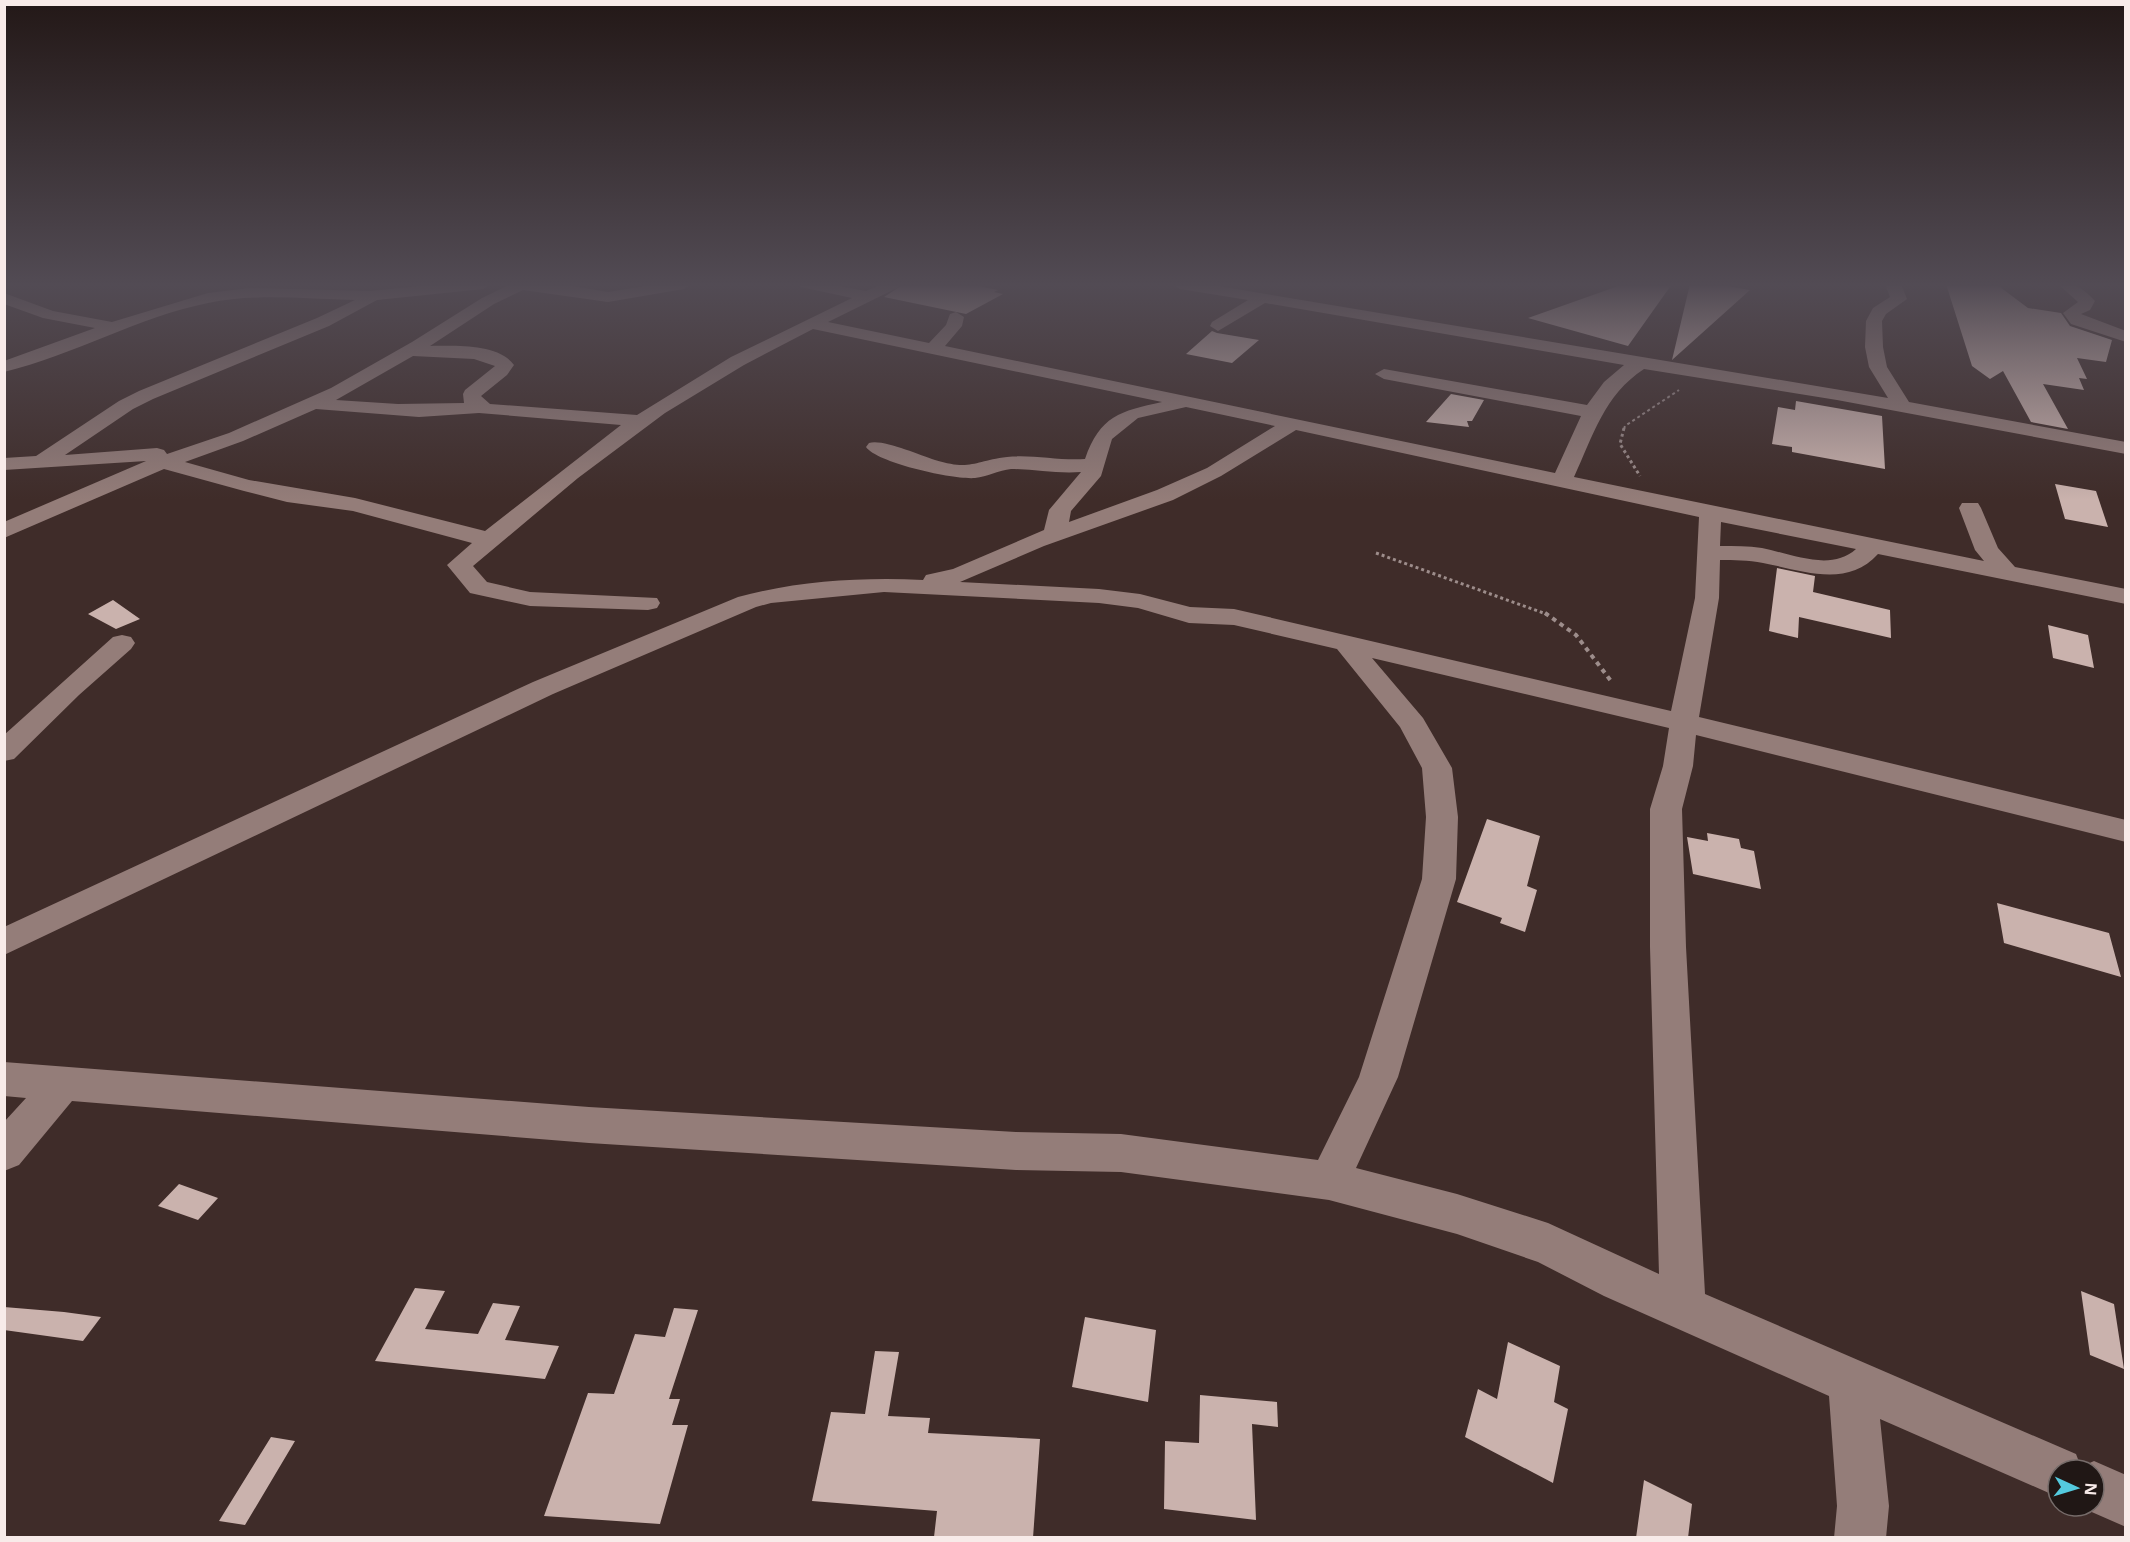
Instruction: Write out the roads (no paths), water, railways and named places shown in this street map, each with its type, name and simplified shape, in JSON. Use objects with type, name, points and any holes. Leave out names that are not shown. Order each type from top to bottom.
[{"type":"street","points":[[4,367],[35,356]]},
{"type":"street","points":[[41,462],[126,405],[242,356]]},
{"type":"street","points":[[4,531],[163,462],[314,403],[401,356]]},
{"type":"street","points":[[477,356],[500,360],[505,365],[501,371],[472,394],[472,401],[482,407]]},
{"type":"street","points":[[648,603],[530,599],[479,588],[459,565],[642,421],[687,390],[749,356]]},
{"type":"street","points":[[966,356],[1293,423],[1710,513],[2126,597]]},
{"type":"street","points":[[1599,356],[1903,406],[2126,448]]},
{"type":"street","points":[[1876,356],[1878,367],[1903,406]]},
{"type":"street","points":[[1562,481],[1592,412],[1613,381],[1640,363]]},
{"type":"street","points":[[1384,375],[1592,412]]},
{"type":"street","points":[[1081,380],[1100,408],[1093,427],[1102,438]]},
{"type":"street","points":[[1053,536],[1060,510],[1084,485],[1094,465],[1102,438],[1113,427],[1132,414],[1190,402]]},
{"type":"street","points":[[314,403],[400,411],[441,411],[482,407],[642,421]]},
{"type":"street","points":[[903,586],[961,574],[1053,536],[1166,495],[1214,472],[1293,423]]},
{"type":"street","points":[[876,447],[953,472],[976,472],[1008,462],[1055,467],[1094,465]]},
{"type":"street","points":[[4,464],[113,459],[198,450]]},
{"type":"street","points":[[163,462],[255,488],[356,505],[452,532],[490,539]]},
{"type":"street","points":[[1970,508],[1987,550],[2007,573]]},
{"type":"street","points":[[1683,1307],[1676,1181],[1666,809],[1678,766],[1707,598],[1710,513]]},
{"type":"street","points":[[1708,553],[1746,553],[1801,563],[1838,566],[1851,564],[1862,558],[1872,546]]},
{"type":"street","points":[[4,942],[543,688],[747,602],[800,591],[856,586],[903,586],[1099,596],[1140,601],[1189,615],[1234,617],[2011,800],[2126,831]]},
{"type":"street","points":[[4,752],[69,689],[122,643]]},
{"type":"street","points":[[1329,1181],[1378,1077],[1394,1027],[1439,879],[1443,817],[1437,768],[1413,724],[1346,643]]},
{"type":"street","points":[[4,1080],[589,1125],[1016,1151],[1121,1153],[1329,1181],[1457,1214],[1548,1244],[1683,1307],[2046,1467]]},
{"type":"street","points":[[4,1152],[63,1083]]},
{"type":"street","points":[[1852,1382],[1863,1506],[1860,1538]]},
{"type":"street","points":[[2106,1492],[2126,1501]]}]
